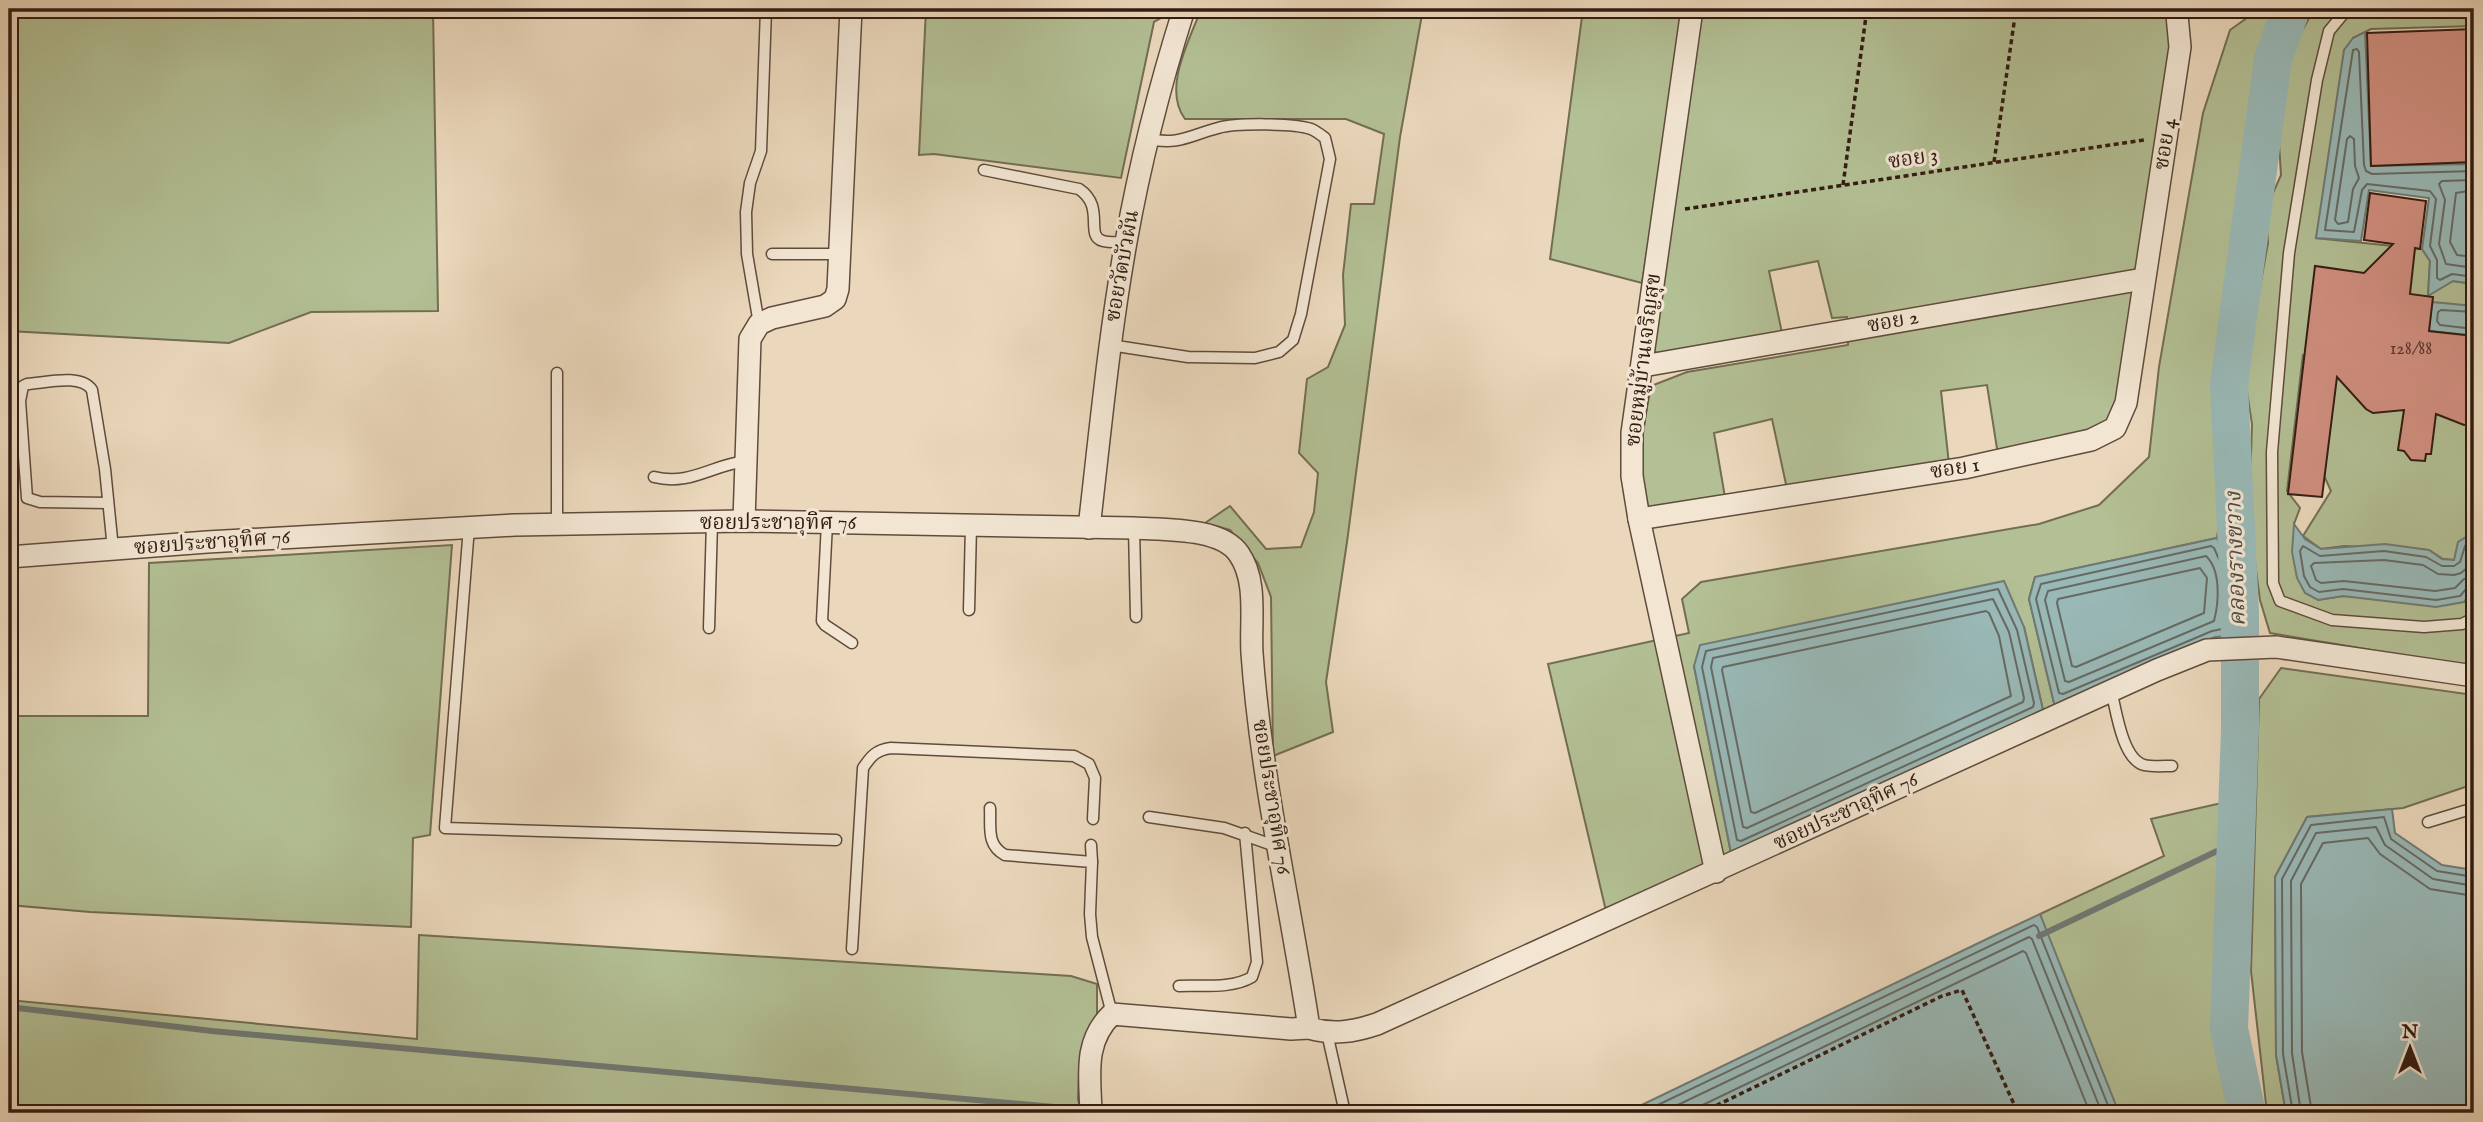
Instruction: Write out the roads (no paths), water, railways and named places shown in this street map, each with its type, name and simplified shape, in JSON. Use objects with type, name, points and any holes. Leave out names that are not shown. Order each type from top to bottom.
[{"type":"street","points":[[744,522],[750,339],[759,324],[772,317],[825,306],[835,299],[838,289],[851,9]]},
{"type":"street","name":"ซอยวัดบัวผัน","points":[[1089,528],[1110,345],[1126,242],[1165,70],[1184,9]]},
{"type":"street","name":"ซอยหมู่บ้านเจริญสุข","points":[[1692,9],[1632,433],[1632,476],[1716,872]]},
{"type":"street","name":"ซอย 4","points":[[2143,279],[2168,136],[2180,47],[2174,9]]},
{"type":"street","name":"ซอย 2","points":[[1643,366],[2143,279]]},
{"type":"street","name":"ซอย 1","points":[[1639,519],[1964,468],[2091,440],[2115,428],[2126,403],[2143,279]]},
{"type":"street","name":"ซอยประชาอุทิศ 76","points":[[9,557],[469,527],[557,524],[744,522],[1134,528],[1195,532],[1219,538],[1238,552],[1249,576],[1258,726],[1278,847],[1318,1030],[1353,1032],[1377,1024],[1716,872],[2111,690],[2207,650],[2276,647],[2474,676]]},
{"type":"street","points":[[1091,1113],[1091,1044],[1101,1024],[1112,1014],[1318,1030]]},
{"type":"lane","points":[[759,324],[747,254],[746,212],[750,183],[761,151],[766,9]]},
{"type":"lane","points":[[2355,9],[2344,13],[2329,31],[2317,80],[2289,253],[2272,452],[2273,583],[2280,601],[2332,620],[2424,628],[2462,624],[2474,618]]},
{"type":"lane","points":[[1110,345],[1188,357],[1255,358],[1279,352],[1293,341],[1301,314],[1330,159],[1325,138],[1311,129],[1284,125],[1220,127],[1182,141],[1148,139]]},
{"type":"lane","points":[[984,170],[1079,189],[1088,195],[1093,203],[1093,231],[1096,237],[1103,241],[1126,242]]},
{"type":"lane","points":[[772,254],[840,254]]},
{"type":"lane","points":[[557,373],[557,524]]},
{"type":"lane","points":[[108,503],[40,502],[27,498],[20,401],[23,386],[66,381],[82,382],[90,386],[94,396],[108,503],[113,549]]},
{"type":"lane","points":[[654,477],[666,480],[690,479],[729,463],[746,461]]},
{"type":"lane","points":[[709,628],[712,522]]},
{"type":"lane","points":[[827,523],[822,621],[852,643]]},
{"type":"lane","points":[[969,610],[971,526]]},
{"type":"lane","points":[[469,527],[445,828],[836,840]]},
{"type":"lane","points":[[1134,528],[1136,617]]},
{"type":"lane","points":[[2111,690],[2124,742],[2133,759],[2143,765],[2172,766]]},
{"type":"lane","points":[[852,949],[863,768],[879,750],[891,748],[1074,756],[1089,764],[1095,778],[1093,819]]},
{"type":"lane","points":[[990,808],[992,842],[995,849],[1005,855],[1091,862]]},
{"type":"lane","points":[[2428,821],[2474,808]]},
{"type":"lane","points":[[1149,817],[1224,828],[1245,833],[1278,847]]},
{"type":"lane","points":[[1179,986],[1229,984],[1244,982],[1252,977],[1257,962],[1245,833]]},
{"type":"lane","points":[[1091,845],[1092,937],[1112,1014]]},
{"type":"lane","points":[[1318,1030],[1345,1113]]},
{"type":"water","points":[[2365,32],[2371,166],[2474,164],[2474,284],[2453,281],[2428,296],[2430,261],[2422,249],[2429,198],[2369,190],[2361,241],[2316,238],[2344,50],[2353,38]]},
{"type":"water","points":[[2432,302],[2474,306],[2474,336],[2429,331]]},
{"type":"water","points":[[2294,524],[2305,539],[2321,549],[2385,544],[2429,550],[2442,559],[2454,560],[2458,542],[2474,532],[2474,590],[2464,602],[2436,607],[2343,596],[2318,600],[2305,593],[2297,578],[2292,552]]},
{"type":"water","points":[[2217,538],[2233,573],[2229,636],[2215,637],[2055,707],[2029,599],[2035,577]]},
{"type":"water","points":[[2004,581],[2024,627],[2043,710],[1731,853],[1694,666],[1700,645]]},
{"type":"water","points":[[2392,809],[2395,833],[2442,865],[2474,870],[2474,1113],[2286,1113],[2276,1055],[2275,877],[2307,817]]},
{"type":"water","points":[[2040,914],[2119,1113],[1625,1113],[1989,938]]},
{"type":"waterway","name":"คลองรางขวาง","points":[[2247,1113],[2229,1029],[2240,730],[2240,612],[2229,384],[2273,59],[2291,9]]},
{"type":"waterway","points":[[2039,936],[2236,842]]},
{"type":"waterway","points":[[9,1007],[212,1031],[1076,1109]]}]
